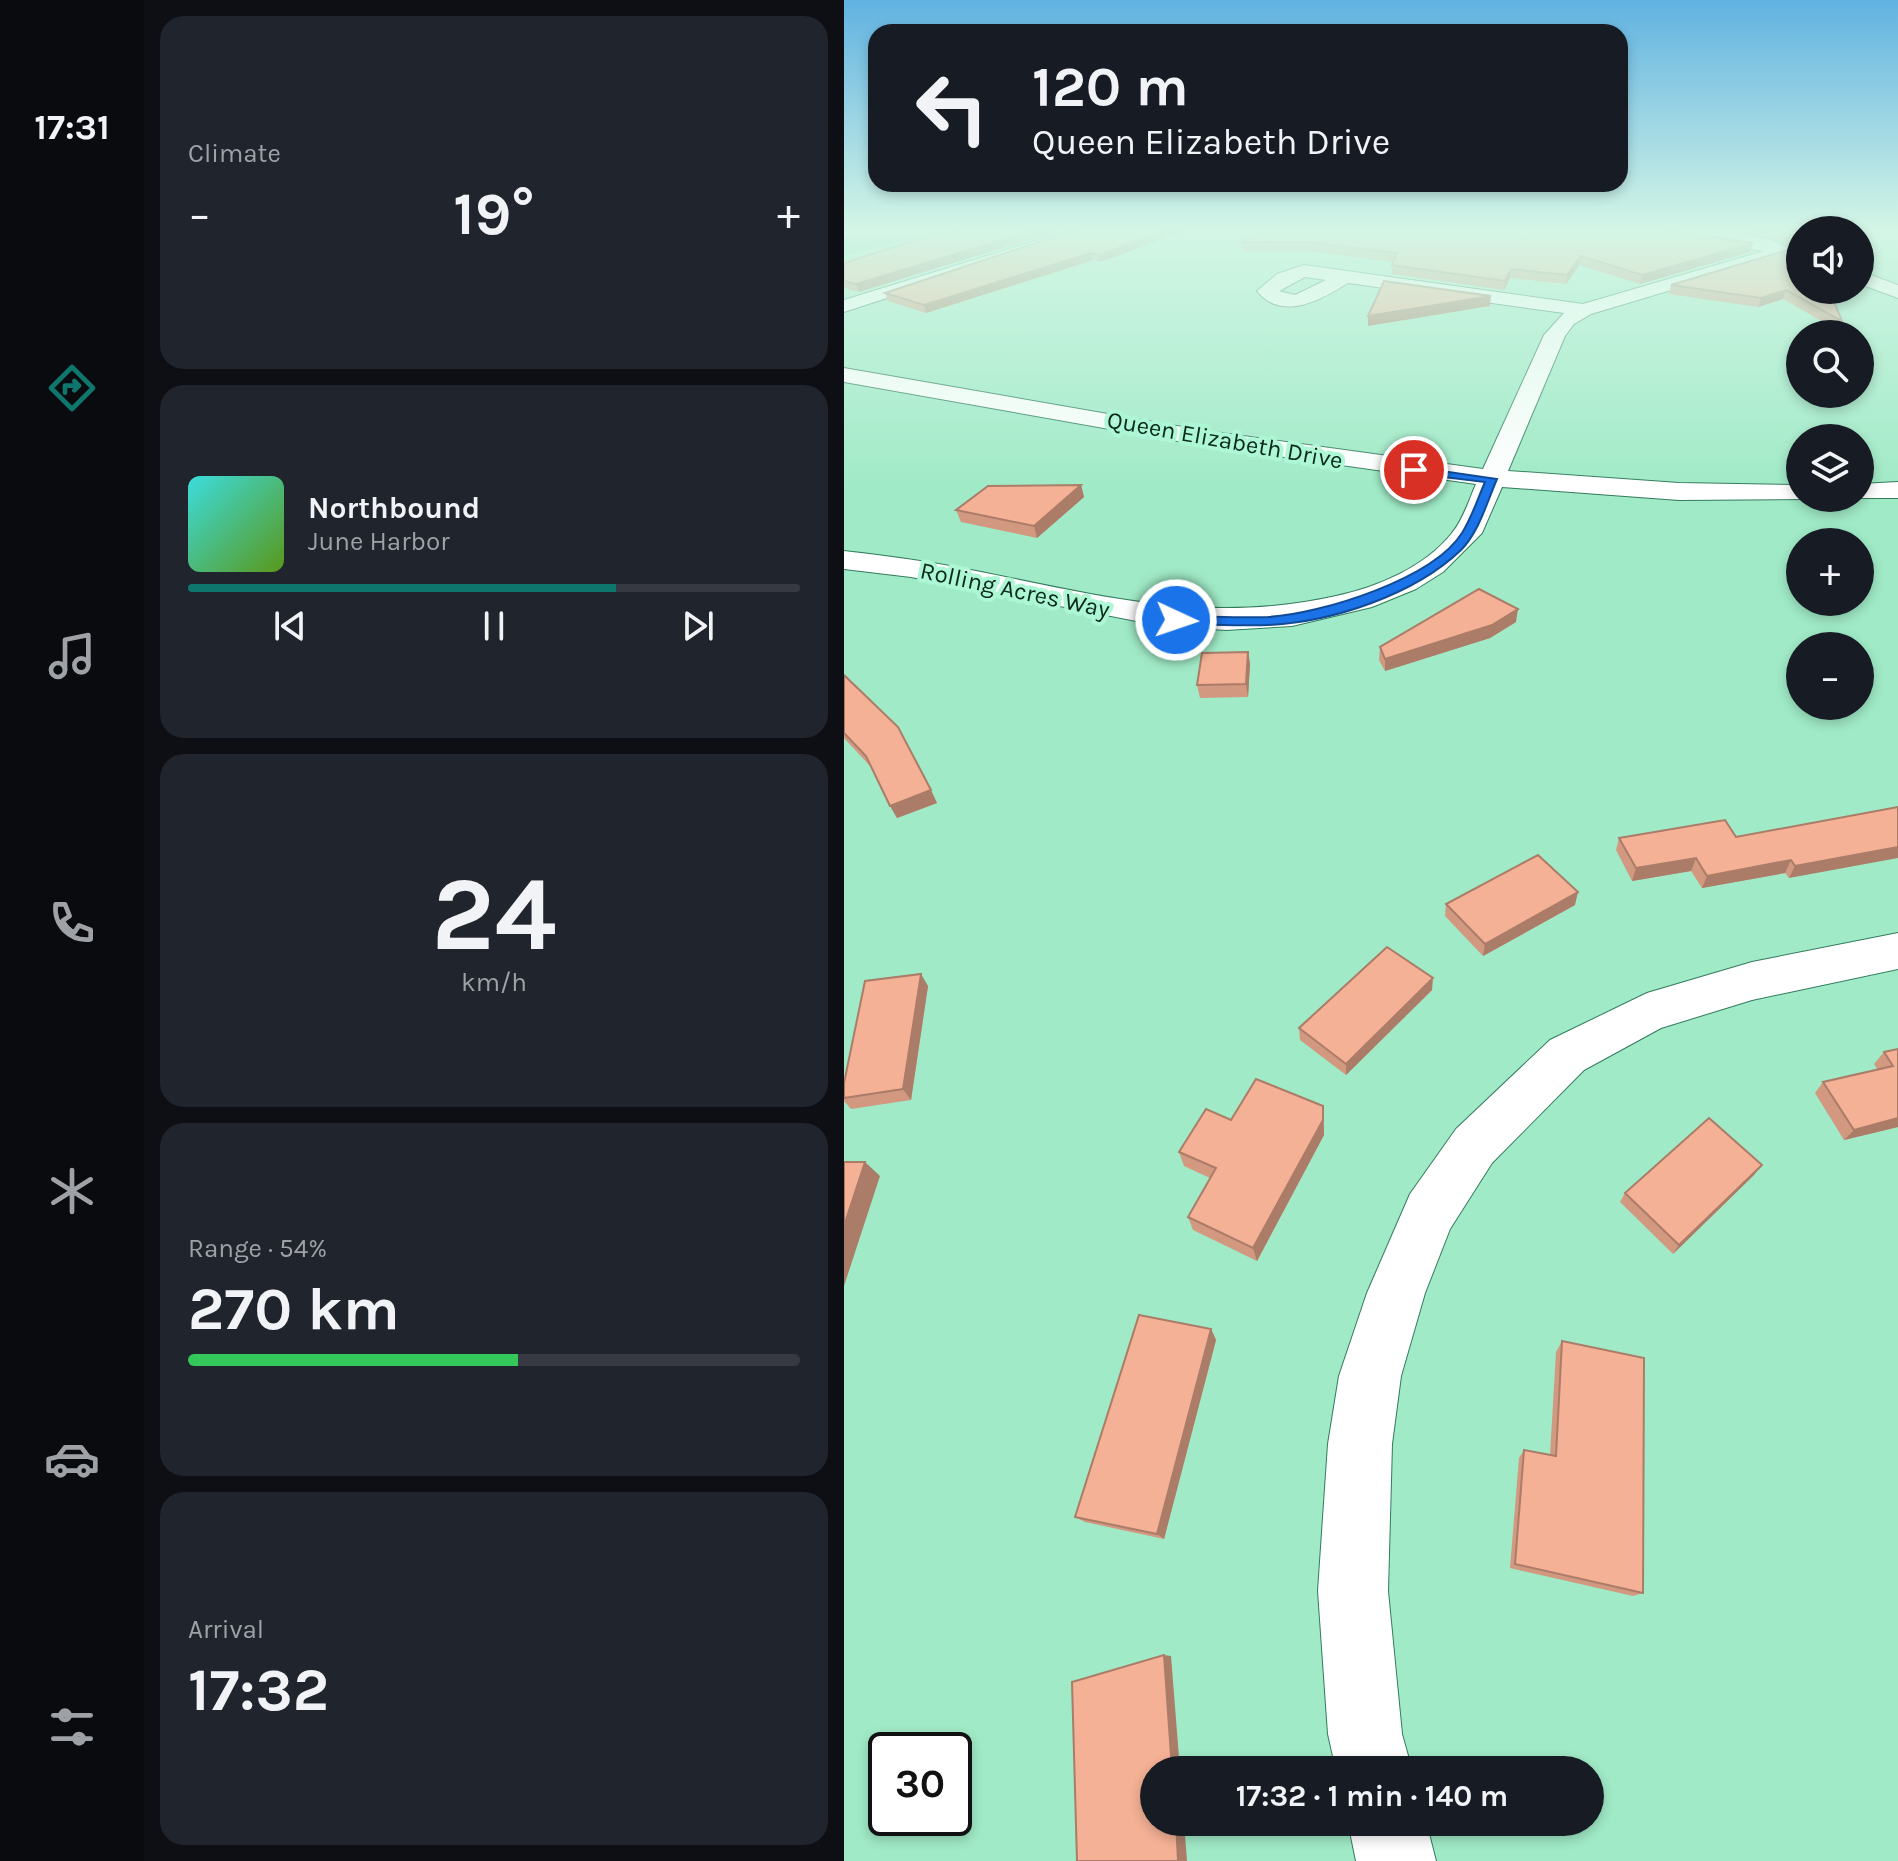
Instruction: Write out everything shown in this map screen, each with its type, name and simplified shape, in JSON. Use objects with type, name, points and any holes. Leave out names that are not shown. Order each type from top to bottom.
[{"type":"street","name":"Rolling Acres Way","points":[[844,560],[887,563],[1130,615],[1199,622],[1271,621],[1328,610],[1388,591],[1421,574],[1457,547],[1468,533],[1555,335],[1574,316]]},
{"type":"street","name":"Queen Elizabeth Drive","points":[[844,375],[1307,456],[1492,479],[1675,491],[1786,493]]},
{"type":"street","points":[[1874,491],[1898,490]]},
{"type":"street","points":[[1370,1756],[1365,1734],[1353,1591],[1360,1444],[1375,1362],[1396,1293],[1429,1213],[1474,1146],[1567,1055],[1647,1013],[1752,981],[1898,951]]},
{"type":"street","points":[[1390,1836],[1396,1861]]},
{"type":"building","points":[[1081,485],[1034,526],[956,510],[988,486]]},
{"type":"building","points":[[1479,589],[1518,609],[1492,625],[1385,659],[1380,647]]},
{"type":"building","points":[[1248,652],[1246,684],[1197,685],[1202,653]]},
{"type":"building","points":[[844,675],[898,727],[931,790],[890,806],[866,756],[844,733]]},
{"type":"building","points":[[1898,807],[1898,847],[1795,866],[1791,860],[1707,876],[1696,858],[1636,868],[1619,838],[1725,820],[1736,837]]},
{"type":"building","points":[[1538,855],[1578,892],[1485,944],[1446,904]]},
{"type":"building","points":[[1387,947],[1433,978],[1346,1064],[1299,1028]]},
{"type":"building","points":[[921,974],[903,1089],[844,1098],[844,1083],[865,981]]},
{"type":"building","points":[[1898,1049],[1898,1118],[1854,1130],[1823,1082],[1893,1066],[1884,1052]]},
{"type":"building","points":[[1256,1079],[1323,1106],[1323,1120],[1253,1248],[1188,1217],[1216,1168],[1179,1152],[1206,1109],[1231,1120]]},
{"type":"building","points":[[1709,1118],[1762,1165],[1679,1245],[1625,1193]]},
{"type":"building","points":[[844,1162],[865,1162],[844,1226]]},
{"type":"building","points":[[1139,1315],[1211,1329],[1157,1534],[1075,1517]]},
{"type":"building","points":[[1562,1341],[1644,1358],[1643,1593],[1515,1564],[1524,1450],[1556,1456]]},
{"type":"building","points":[[1164,1655],[1171,1756],[1140,1756],[1140,1836],[1177,1836],[1178,1861],[1077,1861],[1072,1682]]},
{"type":"route","points":[[1176,620],[1271,621],[1328,610],[1388,591],[1421,574],[1457,547],[1468,533],[1492,479],[1414,470]]}]
